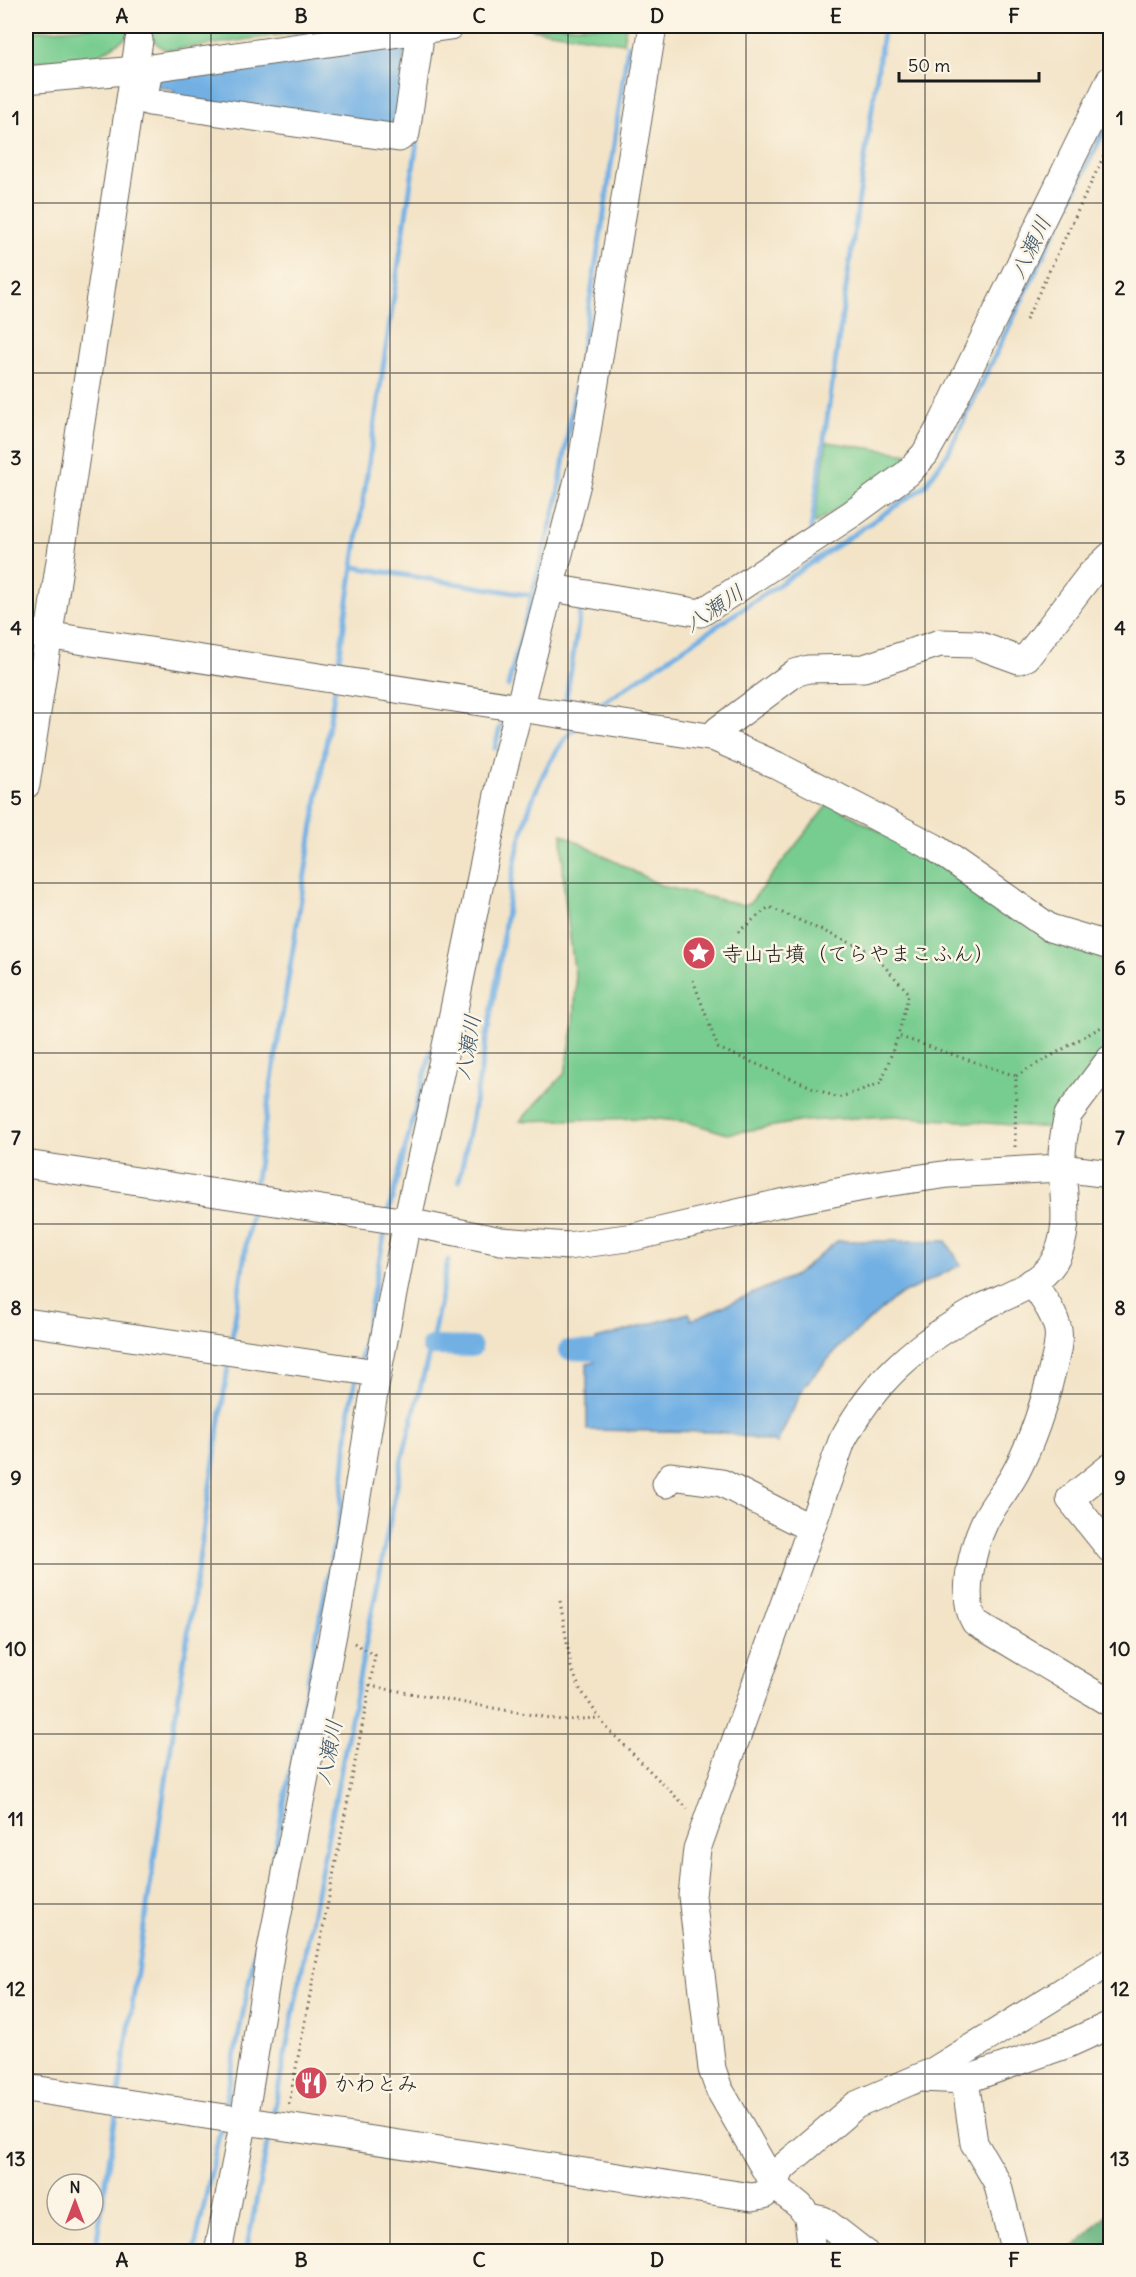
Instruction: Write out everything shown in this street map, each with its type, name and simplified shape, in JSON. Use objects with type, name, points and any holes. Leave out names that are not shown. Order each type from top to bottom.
[{"type":"street","points":[[26,80],[142,69],[450,26]]},
{"type":"street","points":[[218,2252],[251,2121],[271,1949],[341,1593],[377,1373],[407,1222],[518,709],[552,588],[581,468],[653,26]]},
{"type":"street","points":[[139,39],[144,97],[149,102],[399,138],[406,133],[419,44],[417,31]]},
{"type":"street","points":[[26,785],[37,633],[142,69]]},
{"type":"street","points":[[552,588],[701,614],[853,513],[918,463],[942,424],[1110,80]]},
{"type":"street","points":[[715,738],[718,730],[771,690],[795,673],[808,669],[864,668],[940,642],[975,644],[1019,660],[1027,657],[1090,575],[1110,556]]},
{"type":"street","points":[[37,633],[715,738],[776,765],[934,847],[1050,928],[1110,946]]},
{"type":"street","points":[[812,2252],[807,2217],[800,2206],[774,2185],[719,2089],[712,2069],[692,1896],[697,1850],[705,1820],[842,1441],[866,1401],[894,1368],[927,1342],[975,1311],[1032,1282],[1053,1264],[1061,1244],[1066,1199],[1061,1168],[1068,1115],[1110,1059]]},
{"type":"street","points":[[26,1164],[407,1222],[501,1240],[568,1245],[634,1237],[776,1204],[879,1184],[949,1174],[1061,1168],[1110,1174]]},
{"type":"street","points":[[1032,1282],[1054,1317],[1058,1333],[1057,1348],[1045,1398],[1030,1440],[1016,1471],[986,1519],[978,1540],[968,1585],[969,1612],[975,1622],[1110,1703]]},
{"type":"street","points":[[26,1322],[377,1373]]},
{"type":"street","points":[[1110,1467],[1070,1499],[1110,1549]]},
{"type":"street","points":[[666,1484],[671,1476],[722,1483],[810,1528]]},
{"type":"street","points":[[26,2088],[721,2195],[764,2195],[774,2185],[782,2168],[856,2105],[872,2096],[921,2078],[1110,1962]]},
{"type":"street","points":[[921,2078],[965,2080],[1068,2044],[1110,2025]]},
{"type":"street","points":[[965,2080],[974,2143],[997,2182],[1016,2252]]},
{"type":"street","points":[[807,2217],[823,2220],[864,2252]]},
{"type":"path","points":[[1026,320],[1110,143]]},
{"type":"path","points":[[693,980],[718,1048],[838,1098],[881,1083],[898,1036],[909,993],[872,952],[769,907],[738,932]]},
{"type":"path","points":[[898,1036],[1016,1076],[1110,1023]]},
{"type":"path","points":[[1015,1151],[1016,1076]]},
{"type":"path","points":[[560,1601],[571,1668],[580,1689],[598,1718],[683,1806],[705,1820]]},
{"type":"path","points":[[284,2126],[375,1655],[347,1640]]},
{"type":"path","points":[[370,1685],[561,1720],[598,1718]]},
{"type":"green space","points":[[102,26],[346,26],[172,50],[162,48],[153,40],[127,37],[96,57],[26,63],[26,32]]},
{"type":"green space","points":[[551,26],[626,26],[623,43],[531,29]]},
{"type":"green space","points":[[827,442],[910,454],[900,466],[814,524]]},
{"type":"green space","points":[[829,803],[1095,951],[1110,975],[1110,1045],[1052,1128],[894,1116],[804,1121],[727,1134],[688,1122],[647,1118],[520,1121],[565,1073],[574,1024],[576,984],[564,891],[562,834],[662,886],[743,905],[750,903]]},
{"type":"green space","points":[[1110,2211],[1110,2251],[1070,2251]]},
{"type":"water","points":[[405,44],[400,126],[174,98],[174,90],[156,86],[158,77]]},
{"type":"water","points":[[837,1241],[946,1241],[961,1265],[896,1297],[841,1345],[805,1385],[777,1443],[719,1432],[587,1430],[587,1364],[595,1362],[596,1339],[689,1313],[691,1320],[796,1275]]},
{"type":"waterway","points":[[811,529],[884,26]]},
{"type":"waterway","points":[[508,686],[557,501],[605,208],[628,45]]},
{"type":"waterway","name":"八瀬川","points":[[592,710],[924,487],[948,453],[1110,118]]},
{"type":"waterway","points":[[337,673],[418,136]]},
{"type":"waterway","points":[[354,567],[534,596]]},
{"type":"waterway","points":[[574,705],[566,699],[581,607],[588,608]]},
{"type":"waterway","points":[[254,1191],[335,688]]},
{"type":"waterway","name":"八瀬川","points":[[459,1181],[483,1057],[518,847],[540,781],[556,752],[577,725]]},
{"type":"waterway","points":[[495,748],[500,727]]},
{"type":"waterway","points":[[389,1210],[431,1051]]},
{"type":"waterway","points":[[231,1345],[252,1206]]},
{"type":"waterway","points":[[360,1363],[386,1225]]},
{"type":"waterway","name":"八瀬川","points":[[273,2116],[402,1459],[431,1346],[448,1260]]},
{"type":"waterway","points":[[431,1346],[472,1347]]},
{"type":"waterway","points":[[568,1350],[595,1351]]},
{"type":"waterway","points":[[119,2093],[229,1360]]},
{"type":"waterway","points":[[224,2110],[340,1516],[350,1406],[356,1378]]},
{"type":"waterway","points":[[95,2252],[117,2108]]},
{"type":"waterway","points":[[194,2252],[221,2125]]},
{"type":"waterway","name":"八瀬川","points":[[246,2252],[270,2131]]},
{"type":"place","name":"寺山古墳（てらやまこふん）","points":[[699,953]]},
{"type":"place","name":"かわとみ","points":[[311,2083]]}]
